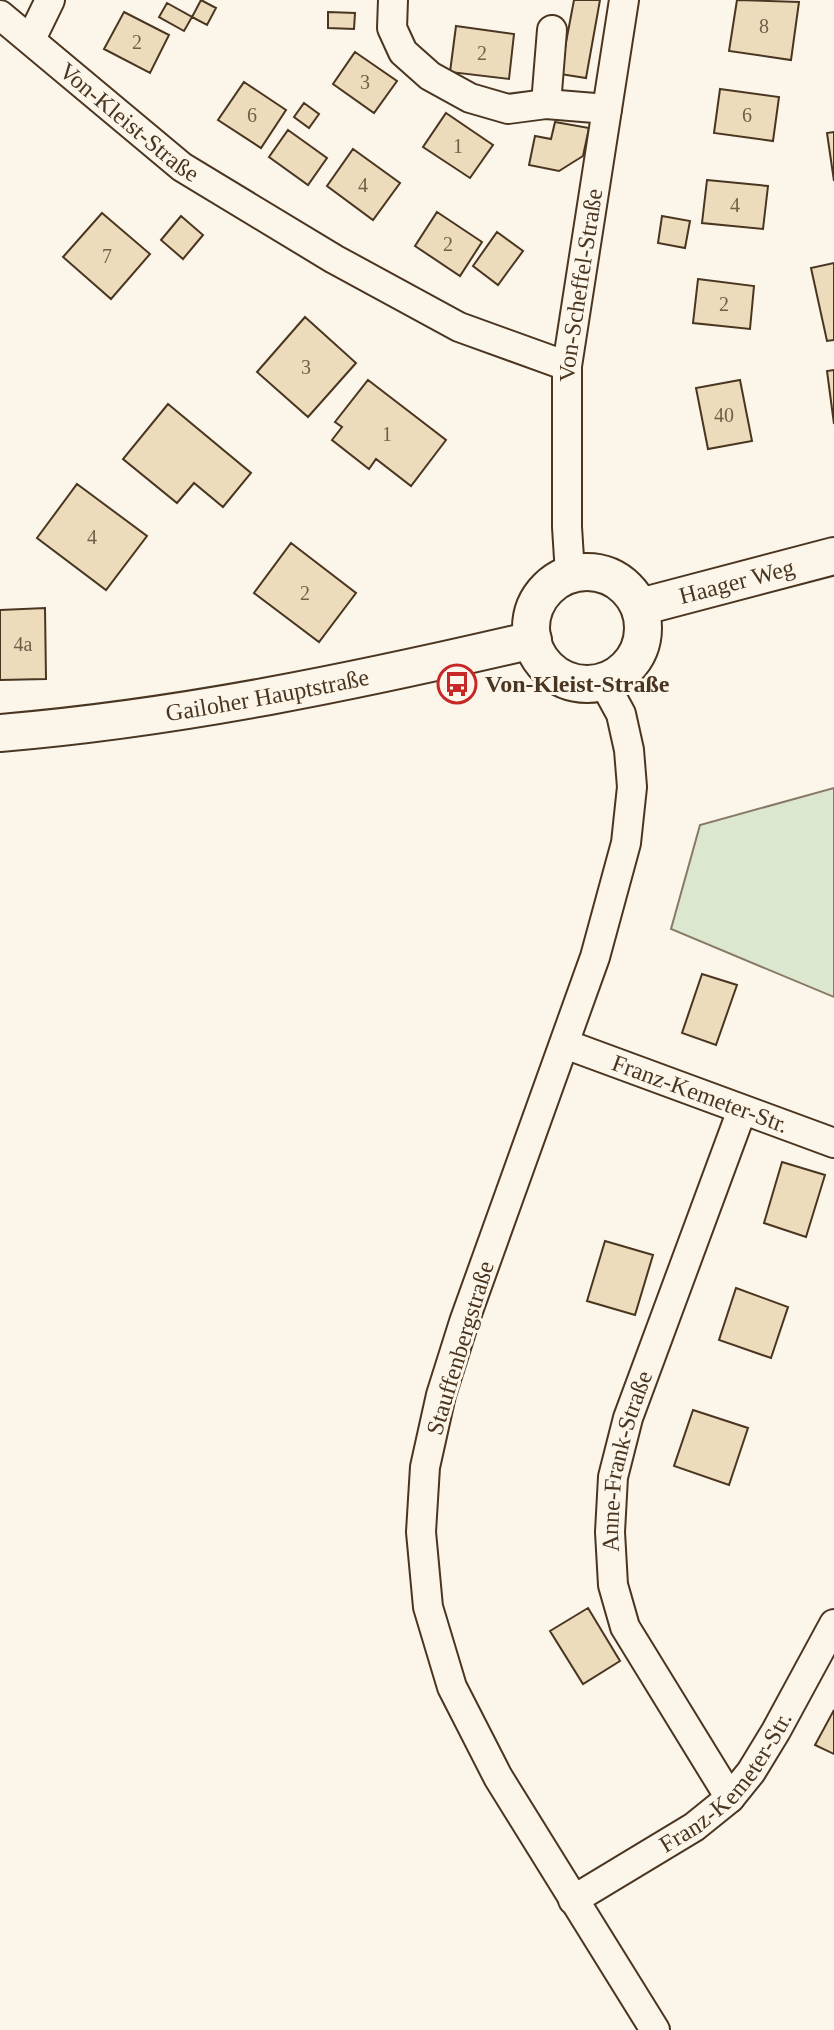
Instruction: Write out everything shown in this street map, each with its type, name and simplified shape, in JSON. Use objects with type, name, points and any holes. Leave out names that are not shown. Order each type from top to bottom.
[{"type":"street","points":[[31,39],[50,0]]},
{"type":"street","points":[[393,0],[392,28],[403,52],[430,76],[470,98],[508,109],[546,104],[607,109]]},
{"type":"street","name":"Von-Scheffel-Straße","points":[[570,574],[567,366],[624,0]]},
{"type":"street","name":"Von-Kleist-Straße","points":[[0,15],[182,167],[334,259],[459,327],[567,366]]},
{"type":"street","points":[[546,104],[552,30]]},
{"type":"street","name":"Haager Weg","points":[[640,607],[834,556]]},
{"type":"street","points":[[570,574],[602,574],[618,581],[640,607],[644,626],[637,652],[620,673],[603,681],[576,682],[551,670],[540,657],[533,640],[531,623],[539,600],[555,582],[570,574]]},
{"type":"street","name":"Gailoher Hauptstraße","points":[[0,733],[87,726],[328,687],[533,640]]},
{"type":"street","name":"Stauffenbergstraße","points":[[603,681],[621,714],[629,750],[632,787],[626,843],[595,957],[464,1322],[441,1395],[425,1467],[421,1532],[428,1607],[452,1687],[498,1777],[655,2030]]},
{"type":"street","name":"Franz-Kemeter-Str.","points":[[565,1044],[834,1143]]},
{"type":"street","name":"Anne-Frank-Straße","points":[[730,1798],[625,1627],[613,1585],[610,1532],[613,1477],[628,1418],[742,1110]]},
{"type":"street","name":"Franz-Kemeter-Str.","points":[[573,1900],[694,1827],[730,1798],[751,1772],[776,1731],[834,1624]]},
{"type":"green space","points":[[834,788],[834,997],[671,929],[700,825]]},
{"type":"building","points":[[201,0],[216,8],[207,25],[192,17]]},
{"type":"building","points":[[574,0],[600,0],[586,78],[560,74]]},
{"type":"building","points":[[737,0],[799,2],[791,60],[729,51]]},
{"type":"building","points":[[167,3],[192,17],[184,31],[159,17]]},
{"type":"building","points":[[124,12],[169,35],[150,73],[104,49]]},
{"type":"building","points":[[328,12],[355,13],[354,29],[328,28]]},
{"type":"building","points":[[456,26],[514,34],[509,79],[450,72]]},
{"type":"building","points":[[355,52],[397,81],[374,113],[333,84]]},
{"type":"building","points":[[244,82],[286,110],[261,148],[218,120]]},
{"type":"building","points":[[720,89],[779,97],[773,141],[714,133]]},
{"type":"building","points":[[304,103],[319,114],[309,128],[294,117]]},
{"type":"building","points":[[446,113],[493,145],[470,178],[423,147]]},
{"type":"building","points":[[555,122],[589,128],[583,156],[559,171],[529,165],[535,136],[551,139]]},
{"type":"building","points":[[288,130],[327,158],[308,185],[269,157]]},
{"type":"building","points":[[834,132],[834,181],[827,133]]},
{"type":"building","points":[[353,149],[400,183],[373,220],[327,186]]},
{"type":"building","points":[[707,180],[768,186],[763,229],[702,223]]},
{"type":"building","points":[[437,212],[482,242],[460,276],[415,246]]},
{"type":"building","points":[[102,213],[150,254],[111,299],[63,257]]},
{"type":"building","points":[[181,216],[203,235],[183,259],[161,240]]},
{"type":"building","points":[[662,216],[690,221],[685,248],[658,243]]},
{"type":"building","points":[[497,232],[523,251],[498,285],[473,266]]},
{"type":"building","points":[[834,263],[834,340],[827,341],[811,268]]},
{"type":"building","points":[[698,279],[754,286],[750,329],[693,323]]},
{"type":"building","points":[[305,317],[356,363],[308,417],[257,372]]},
{"type":"building","points":[[834,370],[834,424],[827,371]]},
{"type":"building","points":[[368,380],[446,440],[411,486],[376,459],[369,469],[332,440],[342,427],[335,422]]},
{"type":"building","points":[[740,380],[752,441],[708,449],[696,388]]},
{"type":"building","points":[[168,404],[251,473],[223,507],[194,483],[177,503],[123,459]]},
{"type":"building","points":[[77,484],[147,536],[106,590],[37,538]]},
{"type":"building","points":[[291,543],[356,593],[319,642],[254,593]]},
{"type":"building","points":[[45,608],[46,679],[0,680],[0,610]]},
{"type":"building","points":[[702,974],[737,985],[716,1045],[682,1033]]},
{"type":"building","points":[[782,1162],[825,1175],[806,1237],[764,1223]]},
{"type":"building","points":[[605,1241],[653,1255],[635,1315],[587,1301]]},
{"type":"building","points":[[736,1288],[788,1307],[771,1358],[719,1340]]},
{"type":"building","points":[[693,1410],[748,1428],[729,1485],[674,1466]]},
{"type":"building","points":[[588,1608],[620,1661],[583,1684],[550,1631]]},
{"type":"building","points":[[834,1710],[834,1754],[815,1745]]},
{"type":"place","name":"Von-Kleist-Straße","points":[[457,684]]}]
